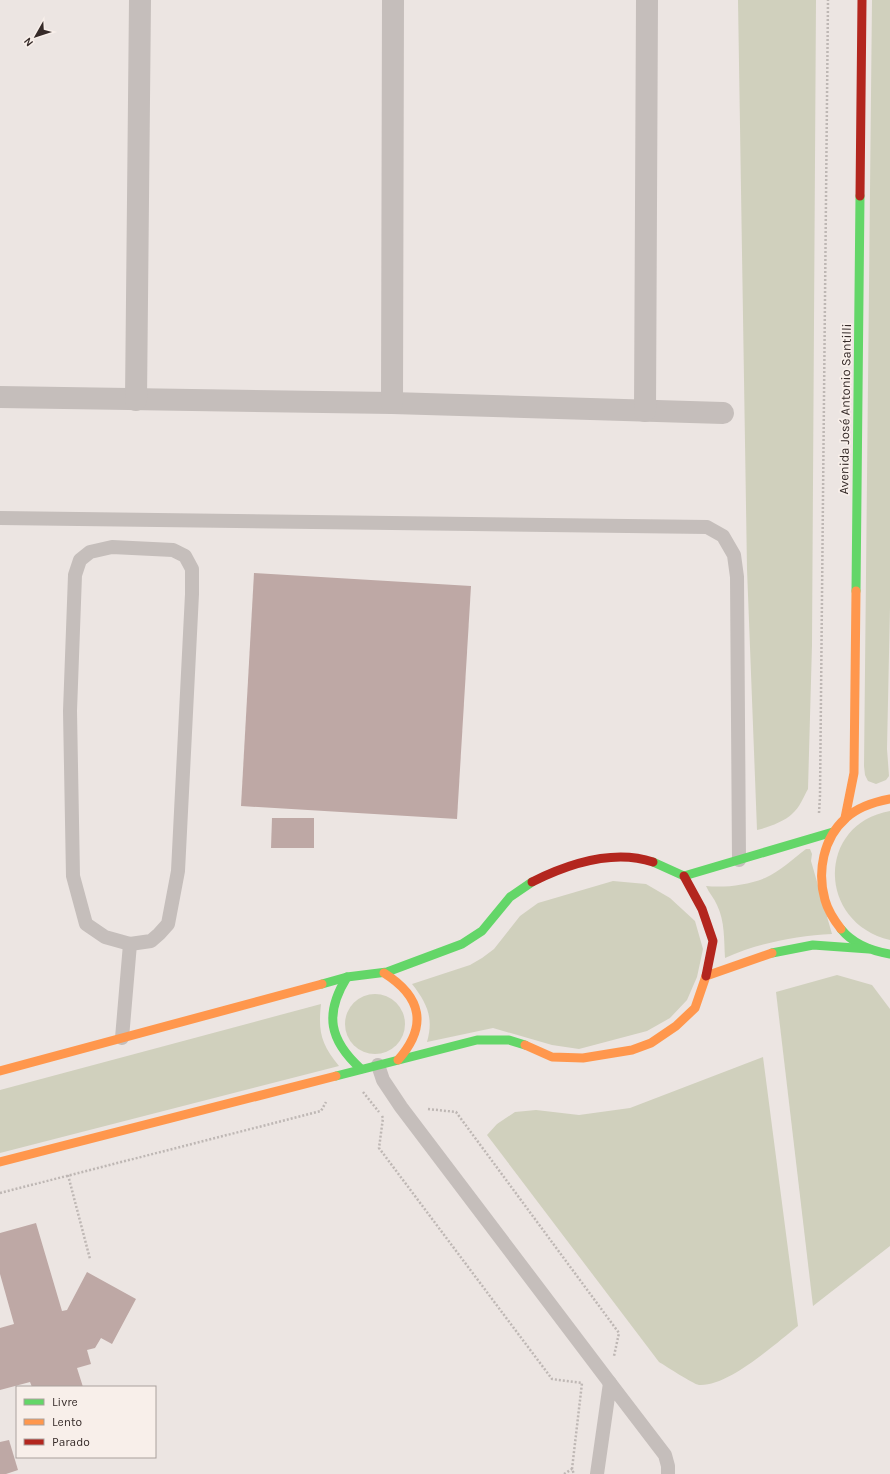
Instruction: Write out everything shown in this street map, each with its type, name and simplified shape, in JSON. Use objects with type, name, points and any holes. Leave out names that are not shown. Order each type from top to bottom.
[{"type":"street","points":[[136,400],[140,0]]},
{"type":"street","points":[[392,403],[393,0]]},
{"type":"street","points":[[645,411],[647,0]]},
{"type":"street","name":"Avenida José Antonio Santilli","points":[[845,818],[854,773],[862,0]]},
{"type":"street","points":[[0,397],[392,403],[724,413]]},
{"type":"street","points":[[883,955],[851,939],[837,925],[826,908],[821,889],[820,869],[824,849],[834,832],[845,818],[860,808],[876,801],[890,799]]},
{"type":"street","points":[[0,1071],[347,978],[384,973],[458,945],[475,936],[488,925],[517,891],[545,875],[598,859],[619,856],[634,857],[656,863],[684,876],[760,855],[834,832]]},
{"type":"street","points":[[0,1162],[477,1040],[509,1040],[524,1044],[552,1057],[569,1058],[583,1058],[632,1050],[651,1043],[676,1026],[695,1008],[706,976],[713,941],[702,909],[690,890],[684,876]]},
{"type":"street","points":[[706,976],[742,962],[776,952],[813,945],[883,955]]},
{"type":"street","points":[[384,973],[402,984],[414,1002],[417,1012],[417,1023],[411,1044],[406,1053],[398,1060]]},
{"type":"street","points":[[347,978],[341,985],[334,1001],[332,1015],[333,1029],[344,1054],[350,1061],[361,1069]]},
{"type":"lane","points":[[0,518],[708,527],[723,536],[734,555],[737,577],[739,860]]},
{"type":"lane","points":[[112,547],[173,550],[185,556],[192,569],[178,871],[168,924],[151,941],[130,944],[105,937],[86,924],[73,876],[70,710],[75,575],[80,560],[90,552],[112,547]]},
{"type":"lane","points":[[122,1038],[130,944]]},
{"type":"lane","points":[[378,1065],[383,1080],[401,1107],[665,1455],[668,1466],[668,1474]]},
{"type":"lane","points":[[597,1474],[610,1383]]},
{"type":"path","points":[[814,838],[818,824],[820,796],[828,0]]},
{"type":"path","points":[[362,1091],[384,1118],[379,1148],[552,1379],[582,1383],[572,1469],[574,1474]]},
{"type":"path","points":[[0,1193],[321,1111],[328,1098]]},
{"type":"path","points":[[384,1118],[401,1107]]},
{"type":"path","points":[[426,1109],[456,1112],[619,1333],[614,1359]]},
{"type":"path","points":[[68,1175],[90,1258]]},
{"type":"path","points":[[564,1474],[572,1469]]},
{"type":"green space","points":[[738,0],[816,0],[812,645],[808,789],[795,811],[789,817],[776,824],[757,830],[747,569]]},
{"type":"green space","points":[[872,0],[890,0],[890,607],[887,749],[889,776],[886,780],[876,784],[868,781],[865,775],[864,766]]},
{"type":"green space","points":[[890,811],[890,940],[866,930],[849,914],[838,895],[835,874],[838,853],[849,834],[866,820]]},
{"type":"green space","points":[[806,849],[810,849],[812,854],[811,861],[832,934],[805,936],[777,941],[751,948],[725,958],[724,931],[720,911],[706,886],[721,887],[736,885],[765,878]]},
{"type":"green space","points":[[613,881],[646,884],[670,898],[695,921],[703,949],[697,977],[687,1000],[670,1018],[647,1031],[579,1049],[552,1045],[493,1028],[427,1042],[430,1025],[428,1011],[422,998],[412,984],[470,965],[482,958],[494,949],[520,916],[538,903]]},
{"type":"green space","points":[[837,975],[872,985],[890,1009],[890,1246],[813,1306],[776,992]]},
{"type":"green space","points":[[375,994],[391,999],[396,1003],[400,1008],[405,1024],[400,1040],[396,1045],[391,1049],[375,1054],[359,1049],[354,1045],[350,1040],[345,1024],[350,1008],[354,1003],[359,999]]},
{"type":"green space","points":[[321,1004],[320,1022],[322,1037],[328,1051],[339,1066],[0,1153],[0,1090]]},
{"type":"green space","points":[[763,1057],[798,1326],[751,1363],[737,1372],[711,1384],[699,1385],[659,1362],[487,1135],[497,1124],[515,1112],[536,1110],[579,1115],[630,1108]]},
{"type":"building","points":[[254,573],[471,586],[457,819],[241,806]]},
{"type":"building","points":[[272,818],[314,818],[314,848],[271,848]]},
{"type":"building","points":[[36,1223],[62,1311],[67,1310],[87,1272],[136,1299],[112,1344],[101,1338],[95,1348],[87,1350],[91,1364],[77,1368],[83,1386],[32,1386],[30,1382],[0,1390],[0,1328],[14,1324],[0,1274],[0,1233]]},
{"type":"building","points":[[9,1440],[18,1470],[6,1474],[0,1474],[0,1442]]},
{"type":"traffic: fast","points":[[856,591],[860,196]]},
{"type":"traffic: fast","points":[[653,862],[684,876],[833,832]]},
{"type":"traffic: fast","points":[[322,984],[347,977],[387,972],[462,944],[482,931],[510,897],[532,882]]},
{"type":"traffic: fast","points":[[841,929],[857,943],[876,951],[890,954]]},
{"type":"traffic: fast","points":[[772,953],[813,945],[869,949]]},
{"type":"traffic: fast","points":[[347,977],[335,1003],[333,1026],[336,1037],[342,1048],[361,1069]]},
{"type":"traffic: fast","points":[[336,1076],[477,1040],[509,1040],[525,1045]]},
{"type":"traffic: slow","points":[[845,818],[854,773],[856,591]]},
{"type":"traffic: slow","points":[[841,929],[828,908],[823,889],[822,867],[827,845],[838,826],[851,814],[866,806],[890,799]]},
{"type":"traffic: slow","points":[[525,1045],[552,1057],[583,1058],[632,1050],[651,1043],[676,1026],[695,1008],[706,976],[772,953]]},
{"type":"traffic: slow","points":[[384,973],[397,982],[406,992],[413,1002],[416,1013],[417,1024],[414,1035],[408,1047],[398,1060]]},
{"type":"traffic: slow","points":[[0,1071],[322,984]]},
{"type":"traffic: slow","points":[[0,1162],[336,1076]]},
{"type":"traffic: jam","points":[[860,196],[862,0]]},
{"type":"traffic: jam","points":[[532,882],[560,869],[591,860],[622,857],[638,858],[653,862]]},
{"type":"traffic: jam","points":[[684,876],[702,909],[713,941],[706,976]]}]
